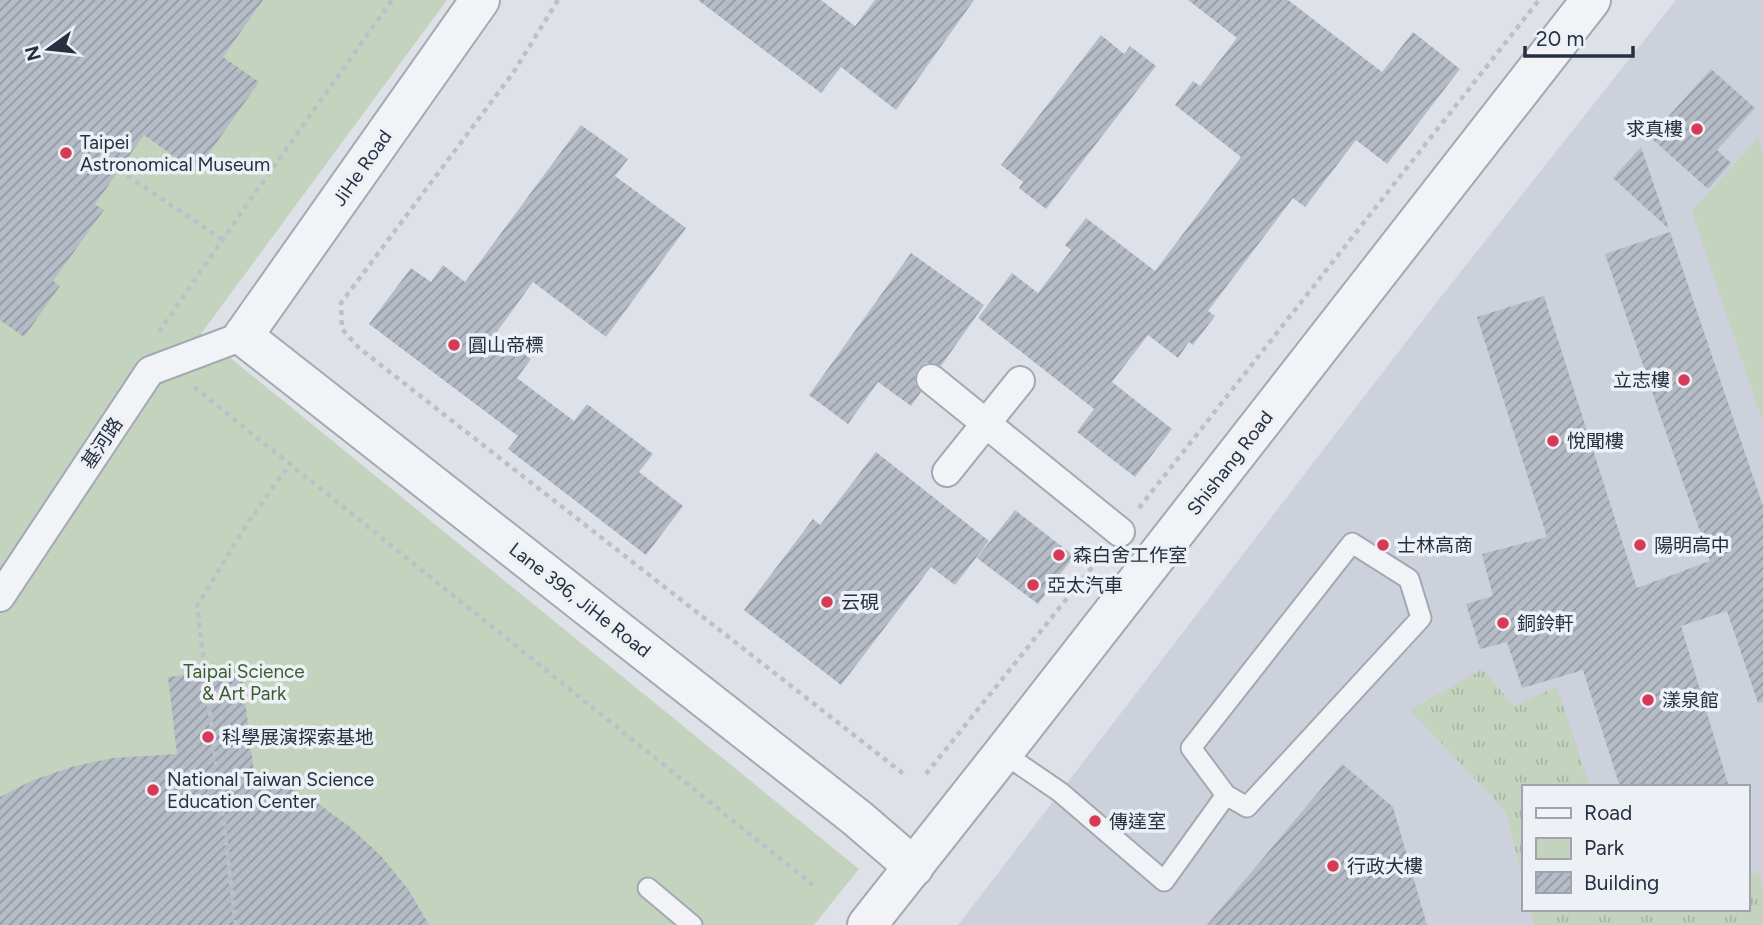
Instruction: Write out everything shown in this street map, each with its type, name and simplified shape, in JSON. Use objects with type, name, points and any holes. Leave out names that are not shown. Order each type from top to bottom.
[{"type":"street","name":"JiHe Road","points":[[243,337],[480,0]]},
{"type":"street","name":"Shishang Road","points":[[867,925],[1591,0]]},
{"type":"street","name":"基河路","points":[[0,597],[150,371],[243,337]]},
{"type":"street","name":"Lane 396, JiHe Road","points":[[243,337],[846,809],[914,867]]},
{"type":"street","points":[[931,379],[1120,532]]},
{"type":"street","points":[[947,472],[1020,381]]},
{"type":"lane","points":[[1353,542],[1409,579],[1422,618],[1247,807],[1226,795],[1191,748],[1353,542]]},
{"type":"lane","points":[[1003,753],[1060,792],[1164,881],[1226,795]]},
{"type":"lane","points":[[649,888],[692,925]]},
{"type":"path","points":[[558,0],[513,73],[341,303],[342,329],[359,348],[905,775]]},
{"type":"path","points":[[926,774],[1539,0]]},
{"type":"path","points":[[119,170],[223,240]]},
{"type":"path","points":[[236,925],[197,606],[248,522],[290,464]]},
{"type":"shaded area","points":[[1676,0],[1763,0],[1763,925],[958,925],[1436,303]]},
{"type":"green space","name":"Taipai Science & Art Park","points":[[0,0],[447,0],[201,334],[859,869],[814,925],[0,925]]},
{"type":"green space","points":[[1758,138],[1763,154],[1763,422],[1692,211]]},
{"type":"green space","points":[[1483,669],[1514,706],[1557,687],[1589,785],[1522,785],[1522,877],[1506,812],[1410,710]]},
{"type":"green space","points":[[1759,872],[1763,889],[1763,925],[1534,925],[1530,911],[1749,911],[1749,875]]},
{"type":"building","name":"Taipei Astronomical Museum","points":[[0,0],[263,0],[223,57],[259,82],[196,172],[144,135],[95,204],[104,210],[53,281],[60,286],[24,337],[0,320]]},
{"type":"building","points":[[698,0],[821,0],[855,26],[875,0],[974,0],[896,110],[841,67],[821,93]]},
{"type":"building","points":[[1188,0],[1288,0],[1382,72],[1413,32],[1460,69],[1387,164],[1356,140],[1305,207],[1293,198],[1208,311],[1215,316],[1193,345],[1189,342],[1178,358],[1148,335],[1112,382],[1172,429],[1135,477],[1077,432],[1094,409],[978,318],[1012,273],[1038,293],[1071,250],[1065,245],[1086,218],[1155,271],[1241,157],[1175,105],[1193,81],[1200,86],[1237,38]]},
{"type":"building","points":[[1101,35],[1124,54],[1130,46],[1156,66],[1046,209],[1019,188],[1023,182],[1001,165]]},
{"type":"building","name":"求真樓","points":[[1711,69],[1755,108],[1717,150],[1731,163],[1708,189],[1650,137]]},
{"type":"building","points":[[581,125],[628,159],[615,176],[686,228],[606,337],[533,282],[496,333],[531,359],[517,378],[574,421],[587,404],[653,454],[639,472],[683,506],[646,555],[508,449],[518,436],[369,324],[411,268],[431,282],[443,265],[465,282]]},
{"type":"building","points":[[1641,147],[1669,229],[1613,178]]},
{"type":"building","points":[[1670,232],[1763,506],[1763,702],[1758,703],[1727,611],[1681,626],[1728,785],[1619,785],[1583,670],[1522,688],[1507,642],[1480,649],[1466,604],[1493,596],[1482,554],[1547,537],[1477,317],[1544,296],[1637,588],[1710,561],[1605,254]]},
{"type":"building","points":[[911,253],[984,305],[941,366],[926,363],[918,369],[915,384],[921,392],[911,406],[878,382],[848,424],[809,395]]},
{"type":"building","points":[[876,452],[989,541],[955,585],[931,567],[841,685],[744,610],[813,519],[820,525]]},
{"type":"building","points":[[1015,510],[1074,556],[1038,604],[977,558]]},
{"type":"building","name":"National Taiwan Science Education Center","points":[[241,668],[254,773],[316,802],[350,827],[381,856],[408,889],[429,925],[0,925],[0,797],[31,781],[71,767],[113,758],[177,754],[168,677]]},
{"type":"building","name":"行政大樓","points":[[1342,764],[1393,807],[1427,925],[1207,925]]},
{"type":"place","name":"求真樓","points":[[1697,129]]},
{"type":"place","name":"Taipei Astronomical Museum","points":[[66,153]]},
{"type":"place","name":"圓山帝標","points":[[454,345]]},
{"type":"place","name":"立志樓","points":[[1684,380]]},
{"type":"place","name":"悅聞樓","points":[[1553,441]]},
{"type":"place","name":"士林高商","points":[[1383,545]]},
{"type":"place","name":"陽明高中","points":[[1640,545]]},
{"type":"place","name":"森白舍工作室","points":[[1059,555]]},
{"type":"place","name":"亞太汽車","points":[[1033,585]]},
{"type":"place","name":"云硯","points":[[827,602]]},
{"type":"place","name":"銅鈴軒","points":[[1503,623]]},
{"type":"place","name":"漾泉館","points":[[1648,700]]},
{"type":"place","name":"科學展演探索基地","points":[[208,737]]},
{"type":"place","name":"National Taiwan Science Education Center","points":[[153,790]]},
{"type":"place","name":"傳達室","points":[[1095,821]]},
{"type":"place","name":"行政大樓","points":[[1333,866]]}]
